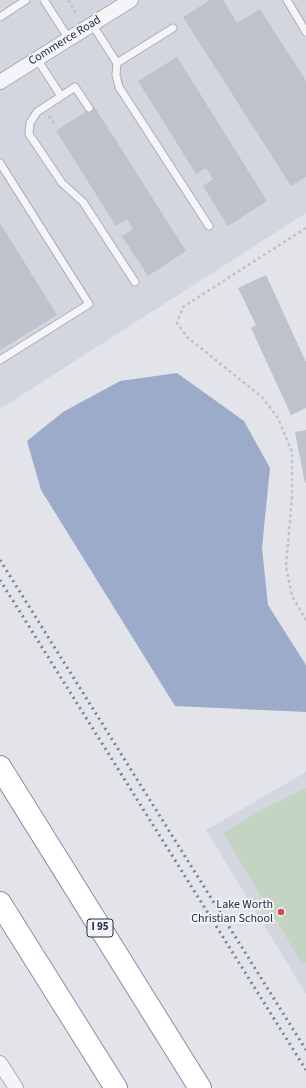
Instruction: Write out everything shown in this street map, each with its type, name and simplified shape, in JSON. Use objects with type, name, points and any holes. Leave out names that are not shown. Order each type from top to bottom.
[{"type":"highway","name":"I 95","points":[[0,767],[200,1088]]},
{"type":"highway","points":[[0,903],[116,1088]]},
{"type":"street","name":"Commerce Road","points":[[0,82],[131,0]]},
{"type":"street","points":[[0,1063],[16,1088]]},
{"type":"lane","points":[[0,17],[26,0]]},
{"type":"lane","points":[[44,0],[69,39]]},
{"type":"lane","points":[[287,0],[306,32]]},
{"type":"lane","points":[[92,24],[117,63],[116,75],[119,87],[209,226]]},
{"type":"lane","points":[[117,63],[173,28]]},
{"type":"lane","points":[[37,59],[61,96]]},
{"type":"lane","points":[[89,108],[75,87],[37,112],[30,123],[29,134],[62,183],[83,202],[135,282]]},
{"type":"lane","points":[[0,163],[89,304],[0,360]]},
{"type":"path","points":[[68,0],[76,13]]},
{"type":"path","points":[[49,115],[56,126]]},
{"type":"path","points":[[306,228],[183,307],[177,323],[187,337],[262,397],[278,418],[292,452],[292,497],[286,566],[292,596],[306,620]]},
{"type":"shaded area","points":[[0,0],[306,0],[306,213],[0,409]]},
{"type":"shaded area","name":"Lake Worth Christian School","points":[[306,772],[306,994],[206,830]]},
{"type":"green space","name":"Lake Worth Christian School","points":[[306,788],[306,963],[302,963],[223,833],[261,810]]},
{"type":"water","points":[[177,373],[244,421],[270,468],[262,548],[268,605],[306,665],[306,712],[175,706],[41,490],[27,441],[63,412],[120,381]]},
{"type":"building","points":[[210,0],[223,0],[237,23],[260,9],[306,81],[306,177],[291,186],[183,17]]},
{"type":"building","points":[[177,57],[267,201],[228,226],[203,186],[213,179],[206,168],[196,174],[138,81]]},
{"type":"building","points":[[94,106],[186,251],[148,276],[122,236],[133,229],[127,219],[116,226],[56,131]]},
{"type":"building","points":[[0,223],[57,315],[0,350]]},
{"type":"building","points":[[266,275],[306,362],[306,408],[291,415],[251,328],[256,325],[238,288]]},
{"type":"building","points":[[306,430],[306,482],[305,483],[295,432]]},
{"type":"railway","points":[[0,560],[306,1050]]},
{"type":"railway","points":[[0,580],[306,1070]]},
{"type":"place","name":"Lake Worth Christian School","points":[[281,912]]}]
